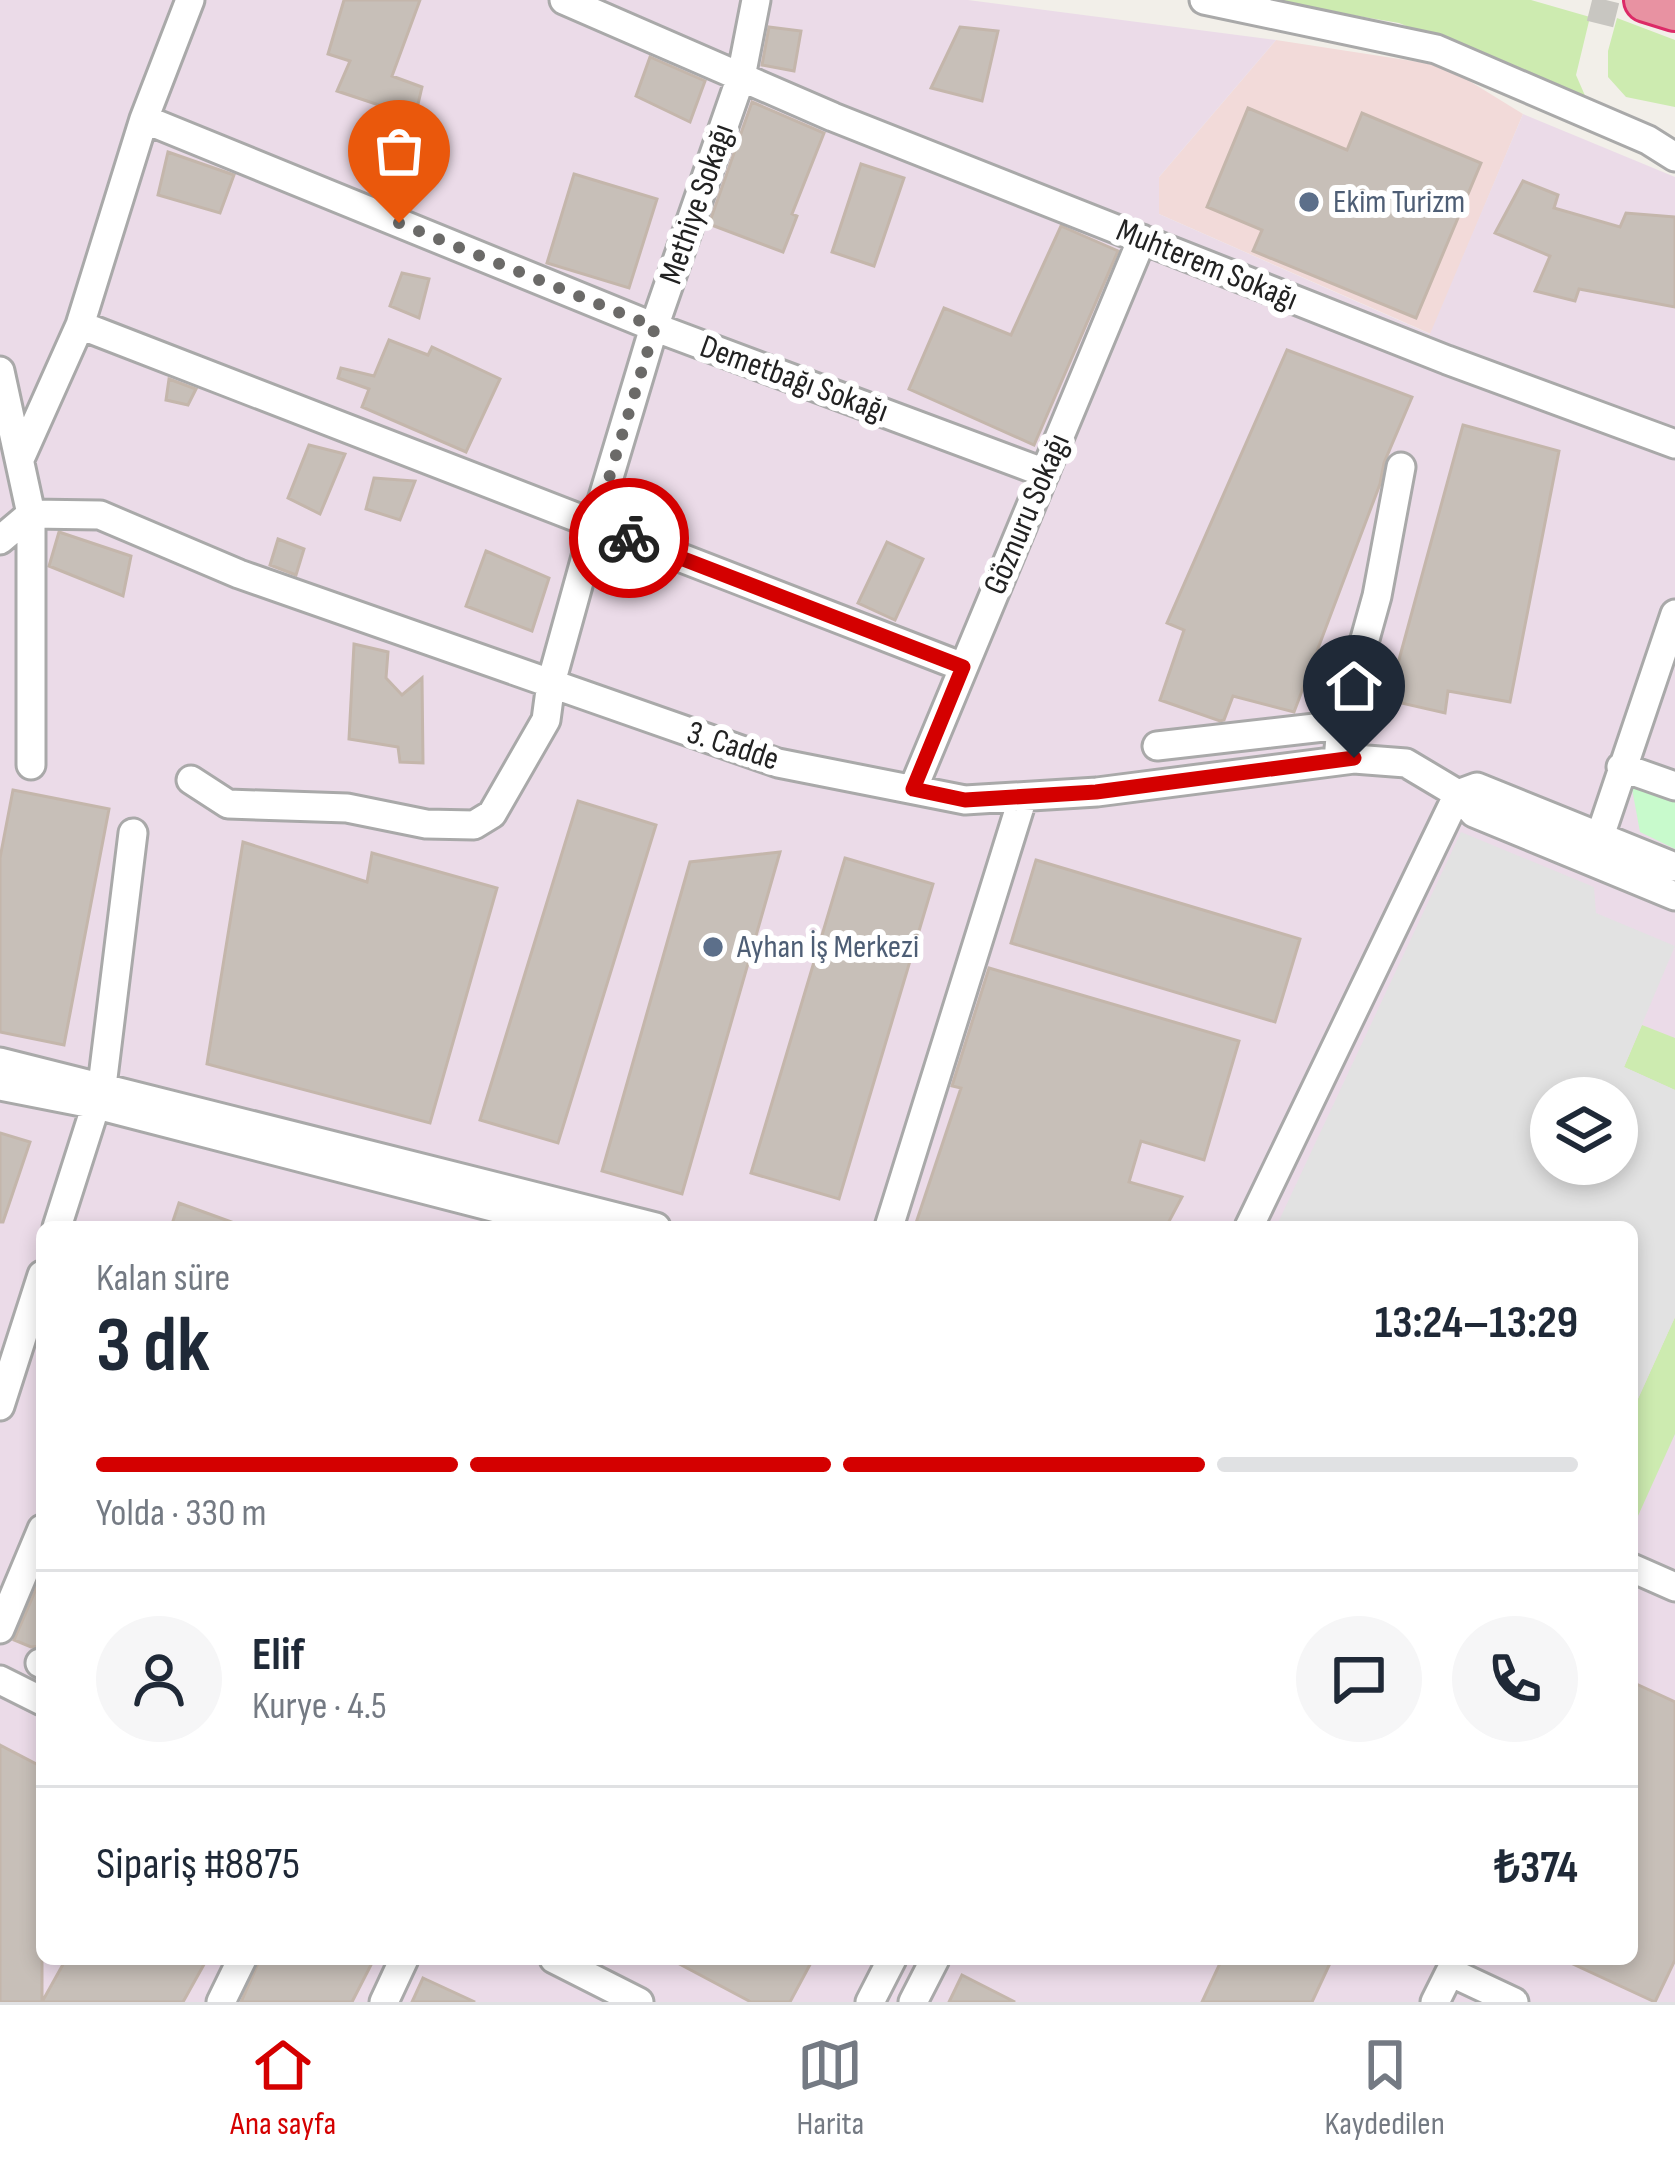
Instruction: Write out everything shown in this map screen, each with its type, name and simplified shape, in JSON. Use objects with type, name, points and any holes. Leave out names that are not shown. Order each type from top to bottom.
[{"type":"highway","points":[[1646,0],[1675,9]]},
{"type":"street","points":[[20,459],[80,325],[144,119],[190,0]]},
{"type":"street","name":"Muhterem Sokağı","points":[[564,0],[1142,239],[1675,444]]},
{"type":"street","name":"Methiye Sokağı","points":[[190,780],[228,804],[347,808],[426,824],[474,825],[492,814],[546,720],[551,683],[595,524],[655,327],[741,77],[756,0]]},
{"type":"street","points":[[1204,0],[1436,49],[1648,140],[1675,157]]},
{"type":"street","name":"Demetbağı Sokağı","points":[[144,119],[655,327],[1045,472]]},
{"type":"street","name":"Göznuru Sokağı","points":[[913,789],[1142,239]]},
{"type":"street","points":[[80,325],[963,667]]},
{"type":"street","points":[[0,371],[31,514],[32,766]]},
{"type":"street","points":[[1338,761],[1341,724],[1378,596],[1401,467]]},
{"type":"street","points":[[0,540],[31,514]]},
{"type":"street","name":"3. Cadde","points":[[31,514],[100,515],[239,574],[778,763],[965,800],[1096,792],[1338,761],[1406,763],[1459,794]]},
{"type":"street","points":[[1596,847],[1675,614]]},
{"type":"street","points":[[1157,746],[1341,724]]},
{"type":"street","points":[[1622,766],[1675,787]]},
{"type":"street","points":[[1622,766],[1626,860]]},
{"type":"street","points":[[1256,1221],[1459,794],[1477,787],[1626,860],[1675,896]]},
{"type":"street","points":[[891,1221],[1023,797]]},
{"type":"street","points":[[59,1221],[99,1095],[133,833]]},
{"type":"street","points":[[1626,860],[1675,867]]},
{"type":"street","points":[[0,1062],[99,1095],[549,1221]]},
{"type":"street","points":[[0,1086],[99,1095],[631,1221]]},
{"type":"street","points":[[0,1406],[36,1294]]},
{"type":"street","points":[[0,1629],[36,1543]]},
{"type":"street","points":[[1638,1551],[1675,1567]]},
{"type":"street","points":[[1638,1571],[1675,1587]]},
{"type":"street","points":[[0,1680],[36,1698]]},
{"type":"street","points":[[221,2002],[239,1965]]},
{"type":"street","points":[[384,2002],[401,1965]]},
{"type":"street","points":[[853,2002],[871,1965]]},
{"type":"street","points":[[870,2002],[889,1965]]},
{"type":"street","points":[[913,2002],[932,1965]]},
{"type":"street","points":[[591,1967],[639,2002]]},
{"type":"street","points":[[1435,2002],[1450,1972],[1514,2002]]},
{"type":"shaded area","points":[[0,0],[968,0],[1276,40],[1159,177],[1159,214],[1430,334],[1523,114],[1675,177],[1675,2002],[0,2002]]},
{"type":"shaded area","points":[[1276,40],[1445,66],[1523,114],[1431,334],[1159,214],[1159,177]]},
{"type":"shaded area","points":[[1461,832],[1594,887],[1596,913],[1675,946],[1624,1067],[1675,1090],[1675,1317],[1638,1399],[1638,1221],[1279,1221]]},
{"type":"green space","points":[[1263,0],[1531,0],[1590,17],[1576,75],[1590,107],[1399,23]]},
{"type":"green space","points":[[1617,18],[1675,40],[1675,107],[1626,97],[1608,77],[1608,51]]},
{"type":"green space","points":[[1630,778],[1675,793],[1675,849],[1640,832]]},
{"type":"green space","points":[[1642,1025],[1675,1038],[1675,1090],[1624,1067]]},
{"type":"green space","points":[[1675,1317],[1675,1434],[1638,1516],[1638,1399]]},
{"type":"building","points":[[344,0],[420,0],[392,76],[422,87],[415,117],[337,91],[350,61],[328,54]]},
{"type":"building","points":[[769,27],[801,31],[794,71],[762,65]]},
{"type":"building","points":[[960,27],[998,31],[982,101],[931,88]]},
{"type":"building","points":[[650,57],[705,81],[690,122],[636,96]]},
{"type":"building","points":[[752,102],[824,133],[792,214],[797,216],[783,252],[709,224]]},
{"type":"building","points":[[1248,108],[1347,150],[1362,113],[1481,163],[1416,318],[1253,251],[1262,230],[1207,207]]},
{"type":"building","points":[[168,152],[234,175],[220,213],[158,195]]},
{"type":"building","points":[[861,164],[904,178],[874,266],[832,252]]},
{"type":"building","points":[[574,174],[657,199],[629,288],[547,263]]},
{"type":"building","points":[[1523,181],[1558,195],[1554,208],[1620,227],[1626,213],[1675,217],[1675,307],[1579,289],[1575,301],[1535,291],[1550,256],[1495,233]]},
{"type":"building","points":[[1061,226],[1118,251],[1034,445],[909,389],[944,308],[1011,335]]},
{"type":"building","points":[[402,273],[429,279],[419,318],[390,306]]},
{"type":"building","points":[[389,340],[428,355],[432,347],[500,379],[466,452],[362,407],[369,389],[338,378],[341,368],[374,376]]},
{"type":"building","points":[[1287,350],[1412,397],[1294,712],[1233,696],[1220,721],[1160,700],[1184,630],[1167,623]]},
{"type":"building","points":[[169,379],[196,389],[188,405],[166,400]]},
{"type":"building","points":[[1463,425],[1559,451],[1510,702],[1448,691],[1445,713],[1388,700]]},
{"type":"building","points":[[309,445],[345,454],[320,514],[288,498]]},
{"type":"building","points":[[374,478],[415,481],[400,520],[366,509]]},
{"type":"building","points":[[59,532],[131,556],[123,596],[49,566]]},
{"type":"building","points":[[278,539],[304,549],[296,575],[270,565]]},
{"type":"building","points":[[887,542],[923,559],[895,620],[858,603]]},
{"type":"building","points":[[486,551],[549,578],[532,631],[466,606]]},
{"type":"building","points":[[354,644],[388,652],[386,678],[402,695],[422,678],[423,763],[400,762],[398,747],[349,739]]},
{"type":"building","points":[[13,790],[109,809],[64,1045],[0,1032],[0,858]]},
{"type":"building","points":[[578,801],[656,825],[558,1143],[480,1120]]},
{"type":"building","points":[[243,842],[367,882],[372,853],[497,888],[430,1123],[207,1064]]},
{"type":"building","points":[[780,852],[682,1194],[602,1171],[690,862]]},
{"type":"building","points":[[845,858],[933,884],[839,1199],[751,1173]]},
{"type":"building","points":[[1036,860],[1300,939],[1275,1022],[1011,943]]},
{"type":"building","points":[[989,968],[1239,1041],[1204,1160],[1141,1141],[1129,1182],[1182,1197],[1169,1221],[917,1221],[961,1088],[952,1086]]},
{"type":"building","points":[[0,1133],[30,1142],[3,1222],[0,1222]]},
{"type":"building","points":[[179,1203],[229,1221],[173,1221]]},
{"type":"building","points":[[36,1589],[36,1647],[14,1640]]},
{"type":"building","points":[[1638,1685],[1675,1702],[1675,1960],[1655,2002],[1575,1965],[1638,1965]]},
{"type":"building","points":[[0,1745],[36,1764],[36,1965],[42,1965],[42,2002],[0,2002]]},
{"type":"building","points":[[63,1965],[204,1965],[183,2002],[42,2002]]},
{"type":"building","points":[[257,1965],[371,1965],[352,2002],[241,2002]]},
{"type":"building","points":[[681,1965],[810,1965],[790,2002],[751,2002]]},
{"type":"building","points":[[1219,1965],[1329,1965],[1312,2002],[1202,2002]]},
{"type":"building","points":[[962,1975],[1015,2002],[949,2002]]},
{"type":"building","points":[[423,1978],[475,2002],[412,2002]]},
{"type":"tunnel","points":[[1600,24],[1606,0]]},
{"type":"way so far","points":[[399,223],[655,327],[595,524],[629,538]]},
{"type":"place","name":"Ekim Turizm","points":[[1309,202]]},
{"type":"place","name":"Ayhan İş Merkezi","points":[[713,947]]},
{"type":"route","points":[[629,538],[963,667],[913,789],[965,800],[1096,792],[1354,758]]}]
